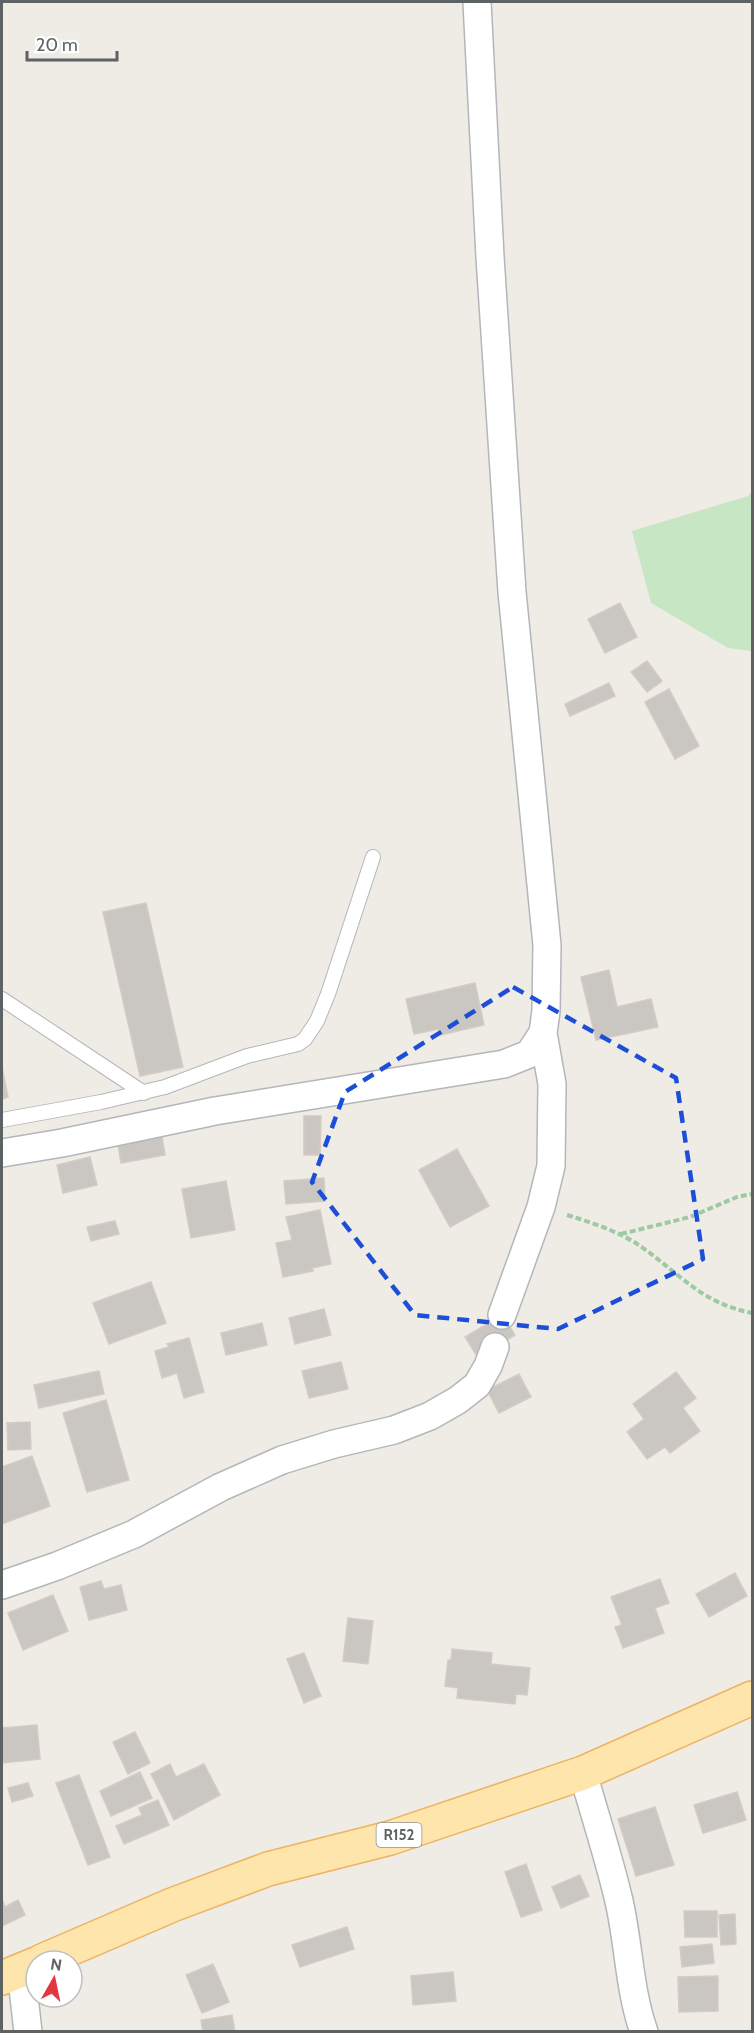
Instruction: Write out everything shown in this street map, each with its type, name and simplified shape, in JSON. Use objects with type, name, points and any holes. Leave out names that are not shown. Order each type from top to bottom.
[{"type":"main road","name":"R152","points":[[69,1949],[172,1905],[268,1869],[390,1838],[583,1773],[753,1698]]},
{"type":"street","points":[[477,2],[490,257],[512,592],[546,945],[546,1011],[543,1033],[552,1084],[553,1129],[551,1166],[541,1207],[502,1315]]},
{"type":"street","points":[[2,1153],[215,1111],[504,1064],[529,1054],[543,1033]]},
{"type":"street","points":[[2,1585],[57,1566],[134,1534],[221,1487],[282,1460],[334,1443],[394,1430],[430,1416],[458,1400],[477,1385],[489,1366],[495,1347]]},
{"type":"street","points":[[583,1773],[619,1901],[631,1982],[644,2031]]},
{"type":"street","points":[[27,2009],[28,2031]]},
{"type":"lane","points":[[2,1120],[144,1093],[247,1056],[298,1044],[315,1026],[328,994],[373,857]]},
{"type":"lane","points":[[2,999],[144,1093]]},
{"type":"path","points":[[620,1234],[690,1217],[738,1197],[753,1194]]},
{"type":"path","points":[[541,1207],[620,1234],[643,1247],[692,1288],[708,1298],[753,1313]]},
{"type":"highlighted area","points":[[513,987],[676,1078],[703,1259],[558,1329],[415,1315],[312,1182],[345,1092]]},
{"type":"green space","points":[[752,492],[752,651],[728,648],[651,603],[632,531],[748,496]]},
{"type":"building","points":[[620,603],[637,637],[605,653],[588,619]]},
{"type":"building","points":[[647,661],[662,681],[647,692],[631,672]]},
{"type":"building","points":[[609,683],[615,696],[570,716],[565,704]]},
{"type":"building","points":[[669,689],[699,746],[675,759],[645,702]]},
{"type":"building","points":[[146,903],[183,1067],[140,1076],[103,912]]},
{"type":"building","points":[[609,970],[617,1007],[651,999],[658,1027],[596,1040],[581,977]]},
{"type":"building","points":[[475,983],[484,1025],[440,1035],[439,1029],[414,1034],[406,999]]},
{"type":"building","points":[[2,1067],[8,1097],[2,1099]]},
{"type":"building","points":[[304,1116],[321,1116],[320,1155],[304,1155]]},
{"type":"building","points":[[161,1130],[165,1155],[121,1163],[117,1138]]},
{"type":"building","points":[[457,1149],[489,1206],[450,1227],[419,1170]]},
{"type":"building","points":[[90,1157],[97,1185],[63,1193],[57,1165]]},
{"type":"building","points":[[324,1178],[325,1201],[286,1204],[284,1181]]},
{"type":"building","points":[[226,1181],[235,1230],[191,1238],[182,1189]]},
{"type":"building","points":[[320,1210],[331,1264],[312,1268],[313,1271],[283,1277],[276,1243],[292,1240],[286,1217]]},
{"type":"building","points":[[115,1221],[119,1234],[91,1241],[87,1227]]},
{"type":"building","points":[[151,1282],[166,1323],[109,1344],[93,1303]]},
{"type":"building","points":[[324,1309],[331,1335],[295,1344],[289,1318]]},
{"type":"building","points":[[502,1315],[515,1335],[478,1358],[465,1337]]},
{"type":"building","points":[[262,1323],[267,1345],[226,1355],[221,1333]]},
{"type":"building","points":[[189,1338],[204,1392],[184,1398],[177,1373],[162,1378],[155,1351],[169,1347],[167,1344]]},
{"type":"building","points":[[341,1362],[348,1389],[309,1398],[302,1371]]},
{"type":"building","points":[[99,1371],[104,1394],[39,1408],[34,1385]]},
{"type":"building","points":[[676,1372],[696,1398],[683,1408],[700,1431],[670,1453],[665,1447],[647,1459],[627,1432],[644,1419],[633,1404]]},
{"type":"building","points":[[519,1374],[531,1397],[499,1413],[487,1390]]},
{"type":"building","points":[[106,1400],[129,1480],[87,1492],[63,1413]]},
{"type":"building","points":[[30,1422],[31,1449],[8,1450],[7,1423]]},
{"type":"building","points":[[32,1456],[50,1506],[2,1524],[2,1467]]},
{"type":"building","points":[[735,1573],[747,1596],[709,1617],[696,1594]]},
{"type":"building","points":[[660,1579],[669,1603],[655,1608],[664,1633],[623,1648],[615,1627],[622,1625],[611,1597]]},
{"type":"building","points":[[101,1581],[104,1589],[121,1585],[127,1610],[89,1620],[80,1587]]},
{"type":"building","points":[[53,1595],[68,1631],[23,1650],[8,1613]]},
{"type":"building","points":[[348,1618],[373,1621],[368,1664],[343,1661]]},
{"type":"building","points":[[452,1649],[492,1653],[491,1664],[530,1668],[527,1695],[516,1694],[515,1704],[457,1698],[458,1688],[445,1686],[448,1660],[451,1660]]},
{"type":"building","points":[[304,1653],[321,1696],[304,1703],[287,1659]]},
{"type":"building","points":[[37,1725],[40,1759],[2,1763],[2,1728]]},
{"type":"building","points":[[135,1732],[150,1763],[128,1774],[113,1742]]},
{"type":"building","points":[[170,1764],[176,1777],[204,1764],[220,1795],[174,1820],[151,1774]]},
{"type":"building","points":[[140,1772],[152,1798],[111,1816],[100,1791]]},
{"type":"building","points":[[79,1775],[110,1857],[88,1865],[56,1783]]},
{"type":"building","points":[[28,1783],[33,1796],[12,1802],[8,1788]]},
{"type":"building","points":[[737,1792],[746,1820],[703,1833],[694,1805]]},
{"type":"building","points":[[158,1800],[169,1825],[124,1844],[116,1826],[142,1815],[139,1808]]},
{"type":"building","points":[[655,1807],[674,1865],[636,1876],[618,1819]]},
{"type":"building","points":[[526,1864],[542,1910],[521,1917],[505,1872]]},
{"type":"building","points":[[580,1875],[589,1896],[561,1908],[552,1887]]},
{"type":"building","points":[[2,1899],[5,1907],[18,1900],[25,1915],[2,1926]]},
{"type":"building","points":[[684,1911],[717,1911],[717,1937],[685,1937]]},
{"type":"building","points":[[735,1914],[736,1944],[721,1945],[719,1915]]},
{"type":"building","points":[[347,1927],[354,1949],[300,1967],[292,1945]]},
{"type":"building","points":[[712,1944],[714,1963],[682,1967],[680,1947]]},
{"type":"building","points":[[213,1964],[229,2002],[202,2013],[186,1975]]},
{"type":"building","points":[[453,1972],[456,2001],[413,2005],[411,1976]]},
{"type":"building","points":[[718,1976],[718,2011],[679,2012],[678,1977]]},
{"type":"building","points":[[232,2015],[235,2032],[203,2032],[201,2020]]}]
